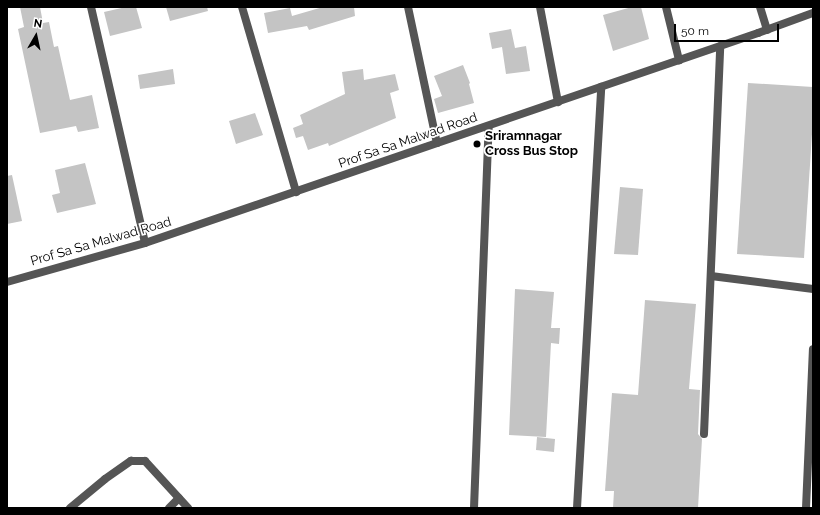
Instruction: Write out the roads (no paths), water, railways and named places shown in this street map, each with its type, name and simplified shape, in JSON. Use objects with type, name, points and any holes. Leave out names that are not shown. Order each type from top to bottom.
[{"type":"street","points":[[91,7],[145,243]]},
{"type":"street","points":[[242,7],[296,192]]},
{"type":"street","points":[[408,7],[437,143]]},
{"type":"street","points":[[540,7],[558,102]]},
{"type":"street","points":[[666,7],[679,60]]},
{"type":"street","points":[[760,7],[767,30]]},
{"type":"street","name":"Prof Sa Sa Malwad Road","points":[[7,282],[145,243],[489,126],[813,13]]},
{"type":"street","points":[[704,434],[720,46]]},
{"type":"street","points":[[577,508],[601,87]]},
{"type":"street","points":[[474,508],[489,126]]},
{"type":"street","points":[[710,276],[813,289]]},
{"type":"street","points":[[806,508],[810,493],[813,349]]},
{"type":"street","points":[[70,508],[105,479],[131,461],[145,461],[188,508]]},
{"type":"street","points":[[168,508],[179,498]]},
{"type":"place","name":"Sriramnagar Cross Bus Stop","points":[[477,144]]}]
